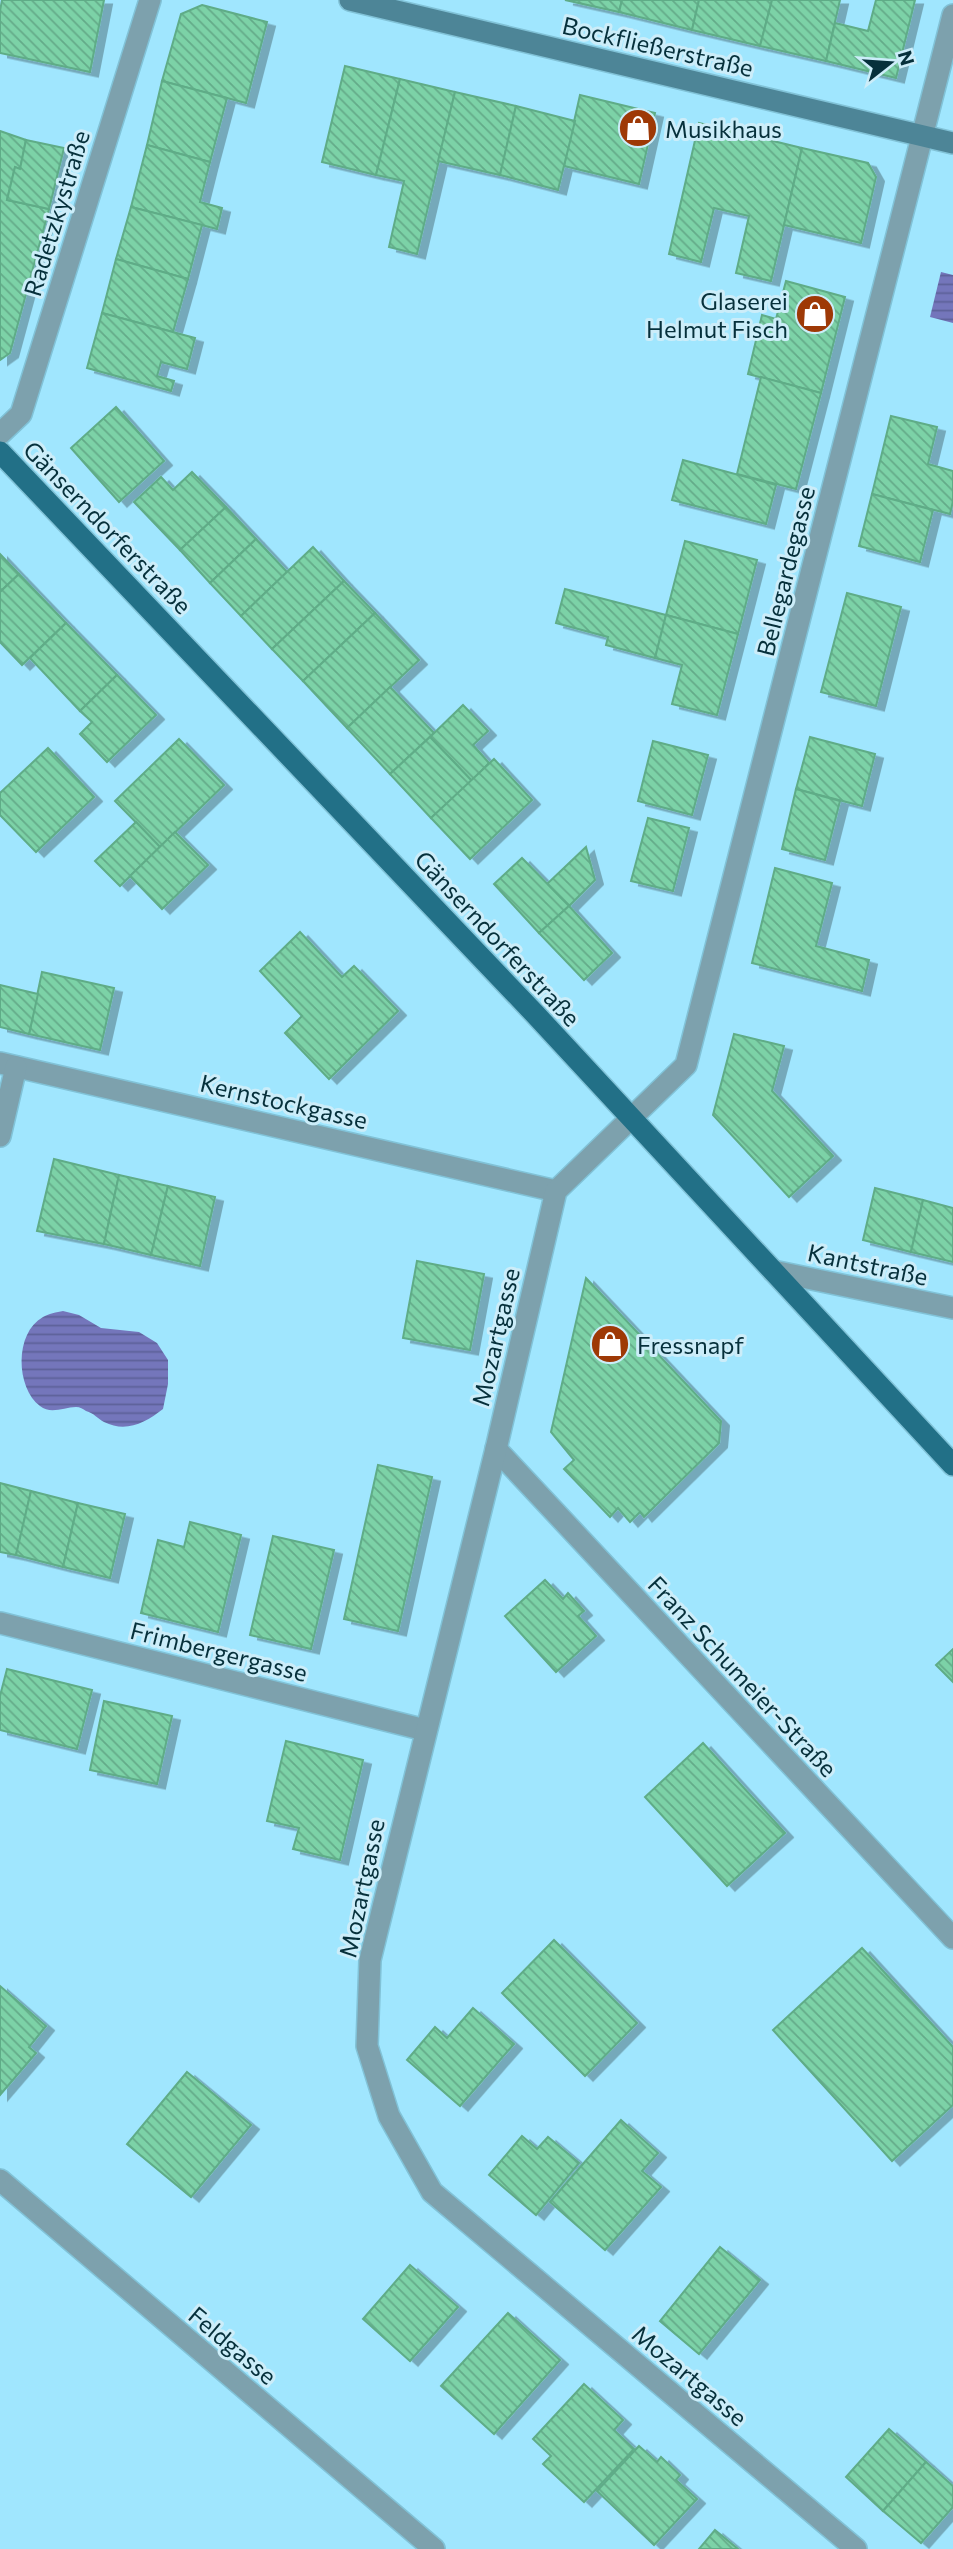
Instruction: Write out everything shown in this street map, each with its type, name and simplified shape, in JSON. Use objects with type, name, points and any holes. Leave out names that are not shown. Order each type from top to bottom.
[{"type":"main road","name":"Bockfließerstraße","points":[[350,0],[953,142]]},
{"type":"main road","name":"Gänserndorferstraße","points":[[0,452],[536,1014],[953,1465]]},
{"type":"street","name":"Radetzkystraße","points":[[0,434],[21,414],[150,0]]},
{"type":"street","name":"Bellegardegasse","points":[[631,1119],[686,1065],[953,15]]},
{"type":"street","points":[[0,1136],[8,1065]]},
{"type":"street","name":"Kernstockgasse","points":[[8,1065],[556,1191]]},
{"type":"street","points":[[556,1191],[631,1119]]},
{"type":"street","name":"Mozartgasse","points":[[556,1191],[496,1449],[370,1960],[367,2046],[389,2116],[432,2192],[856,2549]]},
{"type":"street","name":"Kantstraße","points":[[773,1271],[953,1308]]},
{"type":"street","name":"Franz Schumeier-Straße","points":[[496,1449],[953,1938]]},
{"type":"street","name":"Frimbergergasse","points":[[0,1623],[425,1730]]},
{"type":"street","name":"Feldgasse","points":[[0,2180],[434,2549]]},
{"type":"water","points":[[941,272],[953,275],[953,323],[930,317]]},
{"type":"water","points":[[63,1311],[79,1315],[101,1328],[139,1332],[157,1343],[168,1360],[168,1384],[163,1409],[135,1425],[120,1427],[104,1422],[79,1407],[53,1410],[40,1406],[26,1387],[23,1347],[34,1325],[45,1316]]},
{"type":"building","points":[[2,0],[104,0],[90,72],[0,53]]},
{"type":"building","points":[[565,0],[622,0],[619,12]]},
{"type":"building","points":[[622,0],[699,0],[692,30],[619,12]]},
{"type":"building","points":[[699,0],[772,0],[760,46],[692,30]]},
{"type":"building","points":[[772,0],[840,0],[826,61],[760,46]]},
{"type":"building","points":[[876,0],[915,0],[896,78],[826,61],[835,23],[868,31]]},
{"type":"building","points":[[202,5],[267,22],[246,103],[162,81],[181,14]]},
{"type":"building","points":[[345,66],[400,79],[376,175],[322,162]]},
{"type":"building","points":[[400,79],[455,92],[417,254],[389,247],[404,181],[376,175]]},
{"type":"building","points":[[162,81],[227,98],[210,162],[147,145]]},
{"type":"building","points":[[455,92],[516,106],[500,175],[438,161]]},
{"type":"building","points":[[580,95],[655,113],[639,184],[564,166]]},
{"type":"building","points":[[516,106],[575,121],[558,190],[500,175]]},
{"type":"building","points":[[699,123],[802,148],[771,281],[736,273],[749,216],[714,208],[701,262],[669,254]]},
{"type":"building","points":[[0,131],[26,140],[20,169],[15,167],[7,200],[49,209],[10,353],[0,360]]},
{"type":"building","points":[[26,140],[64,148],[49,209],[7,200],[15,167],[20,169]]},
{"type":"building","points":[[147,145],[210,162],[200,202],[222,208],[217,229],[131,207]]},
{"type":"building","points":[[802,148],[868,163],[876,177],[861,243],[784,225]]},
{"type":"building","points":[[131,207],[202,225],[188,279],[116,259]]},
{"type":"building","points":[[116,259],[188,279],[173,332],[102,313]]},
{"type":"building","points":[[786,281],[845,297],[821,393],[748,374],[762,315],[776,319]]},
{"type":"building","points":[[102,313],[195,338],[187,369],[161,362],[157,376],[174,381],[171,391],[87,368]]},
{"type":"building","points":[[761,377],[821,393],[796,489],[737,474]]},
{"type":"building","points":[[116,407],[164,461],[119,502],[71,448]]},
{"type":"building","points":[[891,416],[937,427],[928,464],[953,471],[950,514],[872,494]]},
{"type":"building","points":[[683,460],[776,485],[766,524],[672,500]]},
{"type":"building","points":[[192,472],[226,507],[180,550],[134,502],[161,477],[173,490]]},
{"type":"building","points":[[872,494],[933,510],[920,562],[859,546]]},
{"type":"building","points":[[226,507],[256,539],[210,583],[180,550]]},
{"type":"building","points":[[256,539],[287,572],[241,616],[210,583]]},
{"type":"building","points":[[685,541],[757,560],[738,634],[666,615]]},
{"type":"building","points":[[313,547],[344,581],[272,649],[241,616]]},
{"type":"building","points":[[0,554],[19,574],[0,592]]},
{"type":"building","points":[[19,574],[66,623],[22,665],[0,642],[0,592]]},
{"type":"building","points":[[344,581],[375,613],[303,681],[272,649]]},
{"type":"building","points":[[565,589],[666,615],[655,658],[606,645],[608,637],[556,623]]},
{"type":"building","points":[[847,593],[901,607],[876,706],[821,692]]},
{"type":"building","points":[[375,613],[419,660],[347,728],[303,681]]},
{"type":"building","points":[[666,615],[738,634],[717,715],[672,704],[682,665],[655,658]]},
{"type":"building","points":[[66,623],[117,675],[80,711],[30,658]]},
{"type":"building","points":[[117,675],[156,715],[107,762],[80,734],[92,722],[80,711]]},
{"type":"building","points":[[390,687],[434,733],[390,774],[347,728]]},
{"type":"building","points":[[463,705],[488,731],[473,745],[489,763],[472,781],[430,737]]},
{"type":"building","points":[[430,737],[472,781],[431,818],[390,774]]},
{"type":"building","points":[[810,737],[875,754],[862,806],[796,789]]},
{"type":"building","points":[[179,739],[224,785],[160,847],[115,801]]},
{"type":"building","points":[[653,741],[708,755],[692,815],[638,801]]},
{"type":"building","points":[[48,748],[94,797],[36,852],[0,815],[0,793]]},
{"type":"building","points":[[494,759],[532,800],[470,859],[431,818]]},
{"type":"building","points":[[796,789],[840,801],[825,860],[782,849]]},
{"type":"building","points":[[648,818],[689,828],[673,891],[631,881]]},
{"type":"building","points":[[136,822],[160,847],[120,886],[95,861]]},
{"type":"building","points":[[175,832],[208,865],[162,909],[130,876]]},
{"type":"building","points":[[586,847],[595,880],[569,906],[547,884]]},
{"type":"building","points":[[522,858],[569,906],[539,933],[494,884]]},
{"type":"building","points":[[775,868],[832,883],[816,946],[869,960],[862,991],[752,963]]},
{"type":"building","points":[[569,906],[612,953],[584,980],[539,933]]},
{"type":"building","points":[[300,932],[342,977],[354,966],[398,1011],[329,1079],[285,1033],[302,1016],[260,971]]},
{"type":"building","points":[[42,972],[114,988],[100,1050],[29,1034]]},
{"type":"building","points":[[0,985],[38,994],[29,1034],[0,1027]]},
{"type":"building","points":[[734,1034],[784,1046],[772,1091],[833,1156],[789,1197],[713,1115]]},
{"type":"building","points":[[54,1159],[119,1175],[104,1244],[37,1231]]},
{"type":"building","points":[[119,1175],[168,1186],[151,1255],[104,1244]]},
{"type":"building","points":[[168,1186],[215,1197],[200,1266],[151,1255]]},
{"type":"building","points":[[875,1188],[923,1200],[911,1252],[863,1240]]},
{"type":"building","points":[[923,1200],[953,1208],[953,1262],[911,1252]]},
{"type":"building","points":[[417,1261],[484,1274],[470,1350],[403,1338]]},
{"type":"building","points":[[586,1278],[721,1421],[719,1443],[644,1517],[640,1512],[630,1522],[618,1508],[610,1517],[564,1469],[574,1460],[551,1432]]},
{"type":"building","points":[[378,1465],[432,1477],[398,1631],[344,1619]]},
{"type":"building","points":[[0,1483],[31,1491],[16,1555],[0,1552]]},
{"type":"building","points":[[31,1491],[78,1503],[63,1567],[16,1555]]},
{"type":"building","points":[[78,1503],[125,1514],[110,1578],[63,1567]]},
{"type":"building","points":[[190,1522],[241,1535],[218,1632],[141,1613],[158,1540],[184,1547]]},
{"type":"building","points":[[273,1536],[334,1550],[311,1649],[250,1635]]},
{"type":"building","points":[[545,1580],[563,1599],[568,1593],[584,1611],[578,1616],[596,1636],[556,1672],[505,1616]]},
{"type":"building","points":[[953,1649],[953,1682],[936,1665]]},
{"type":"building","points":[[7,1669],[92,1690],[77,1749],[0,1730],[0,1696]]},
{"type":"building","points":[[104,1701],[172,1716],[157,1784],[90,1770]]},
{"type":"building","points":[[286,1741],[363,1760],[340,1860],[293,1849],[299,1828],[267,1821]]},
{"type":"building","points":[[703,1743],[785,1833],[727,1886],[645,1797]]},
{"type":"building","points":[[554,1940],[637,2023],[585,2076],[502,1993]]},
{"type":"building","points":[[862,1948],[953,2047],[953,2105],[892,2161],[773,2030]]},
{"type":"building","points":[[0,1986],[46,2026],[29,2047],[36,2053],[0,2095]]},
{"type":"building","points":[[473,2008],[514,2044],[460,2106],[407,2060],[435,2027],[447,2038]]},
{"type":"building","points":[[187,2072],[251,2125],[191,2197],[127,2144]]},
{"type":"building","points":[[621,2120],[658,2153],[642,2171],[661,2187],[605,2250],[550,2202]]},
{"type":"building","points":[[522,2136],[537,2149],[548,2137],[579,2163],[536,2215],[489,2175]]},
{"type":"building","points":[[720,2247],[760,2280],[699,2354],[660,2321]]},
{"type":"building","points":[[410,2265],[458,2307],[410,2361],[363,2319]]},
{"type":"building","points":[[508,2313],[560,2360],[494,2434],[441,2386]]},
{"type":"building","points":[[584,2384],[623,2420],[614,2430],[634,2449],[584,2502],[543,2464],[551,2456],[533,2439]]},
{"type":"building","points":[[889,2429],[926,2462],[883,2511],[846,2477]]},
{"type":"building","points":[[639,2446],[657,2462],[661,2457],[680,2475],[676,2480],[697,2499],[654,2545],[597,2491]]},
{"type":"building","points":[[926,2462],[953,2486],[953,2507],[921,2543],[883,2511]]},
{"type":"building","points":[[715,2530],[738,2549],[699,2549]]},
{"type":"place","name":"Musikhaus","points":[[638,128]]},
{"type":"place","name":"Glaserei Helmut Fisch","points":[[815,314]]},
{"type":"place","name":"Fressnapf","points":[[610,1344]]}]
